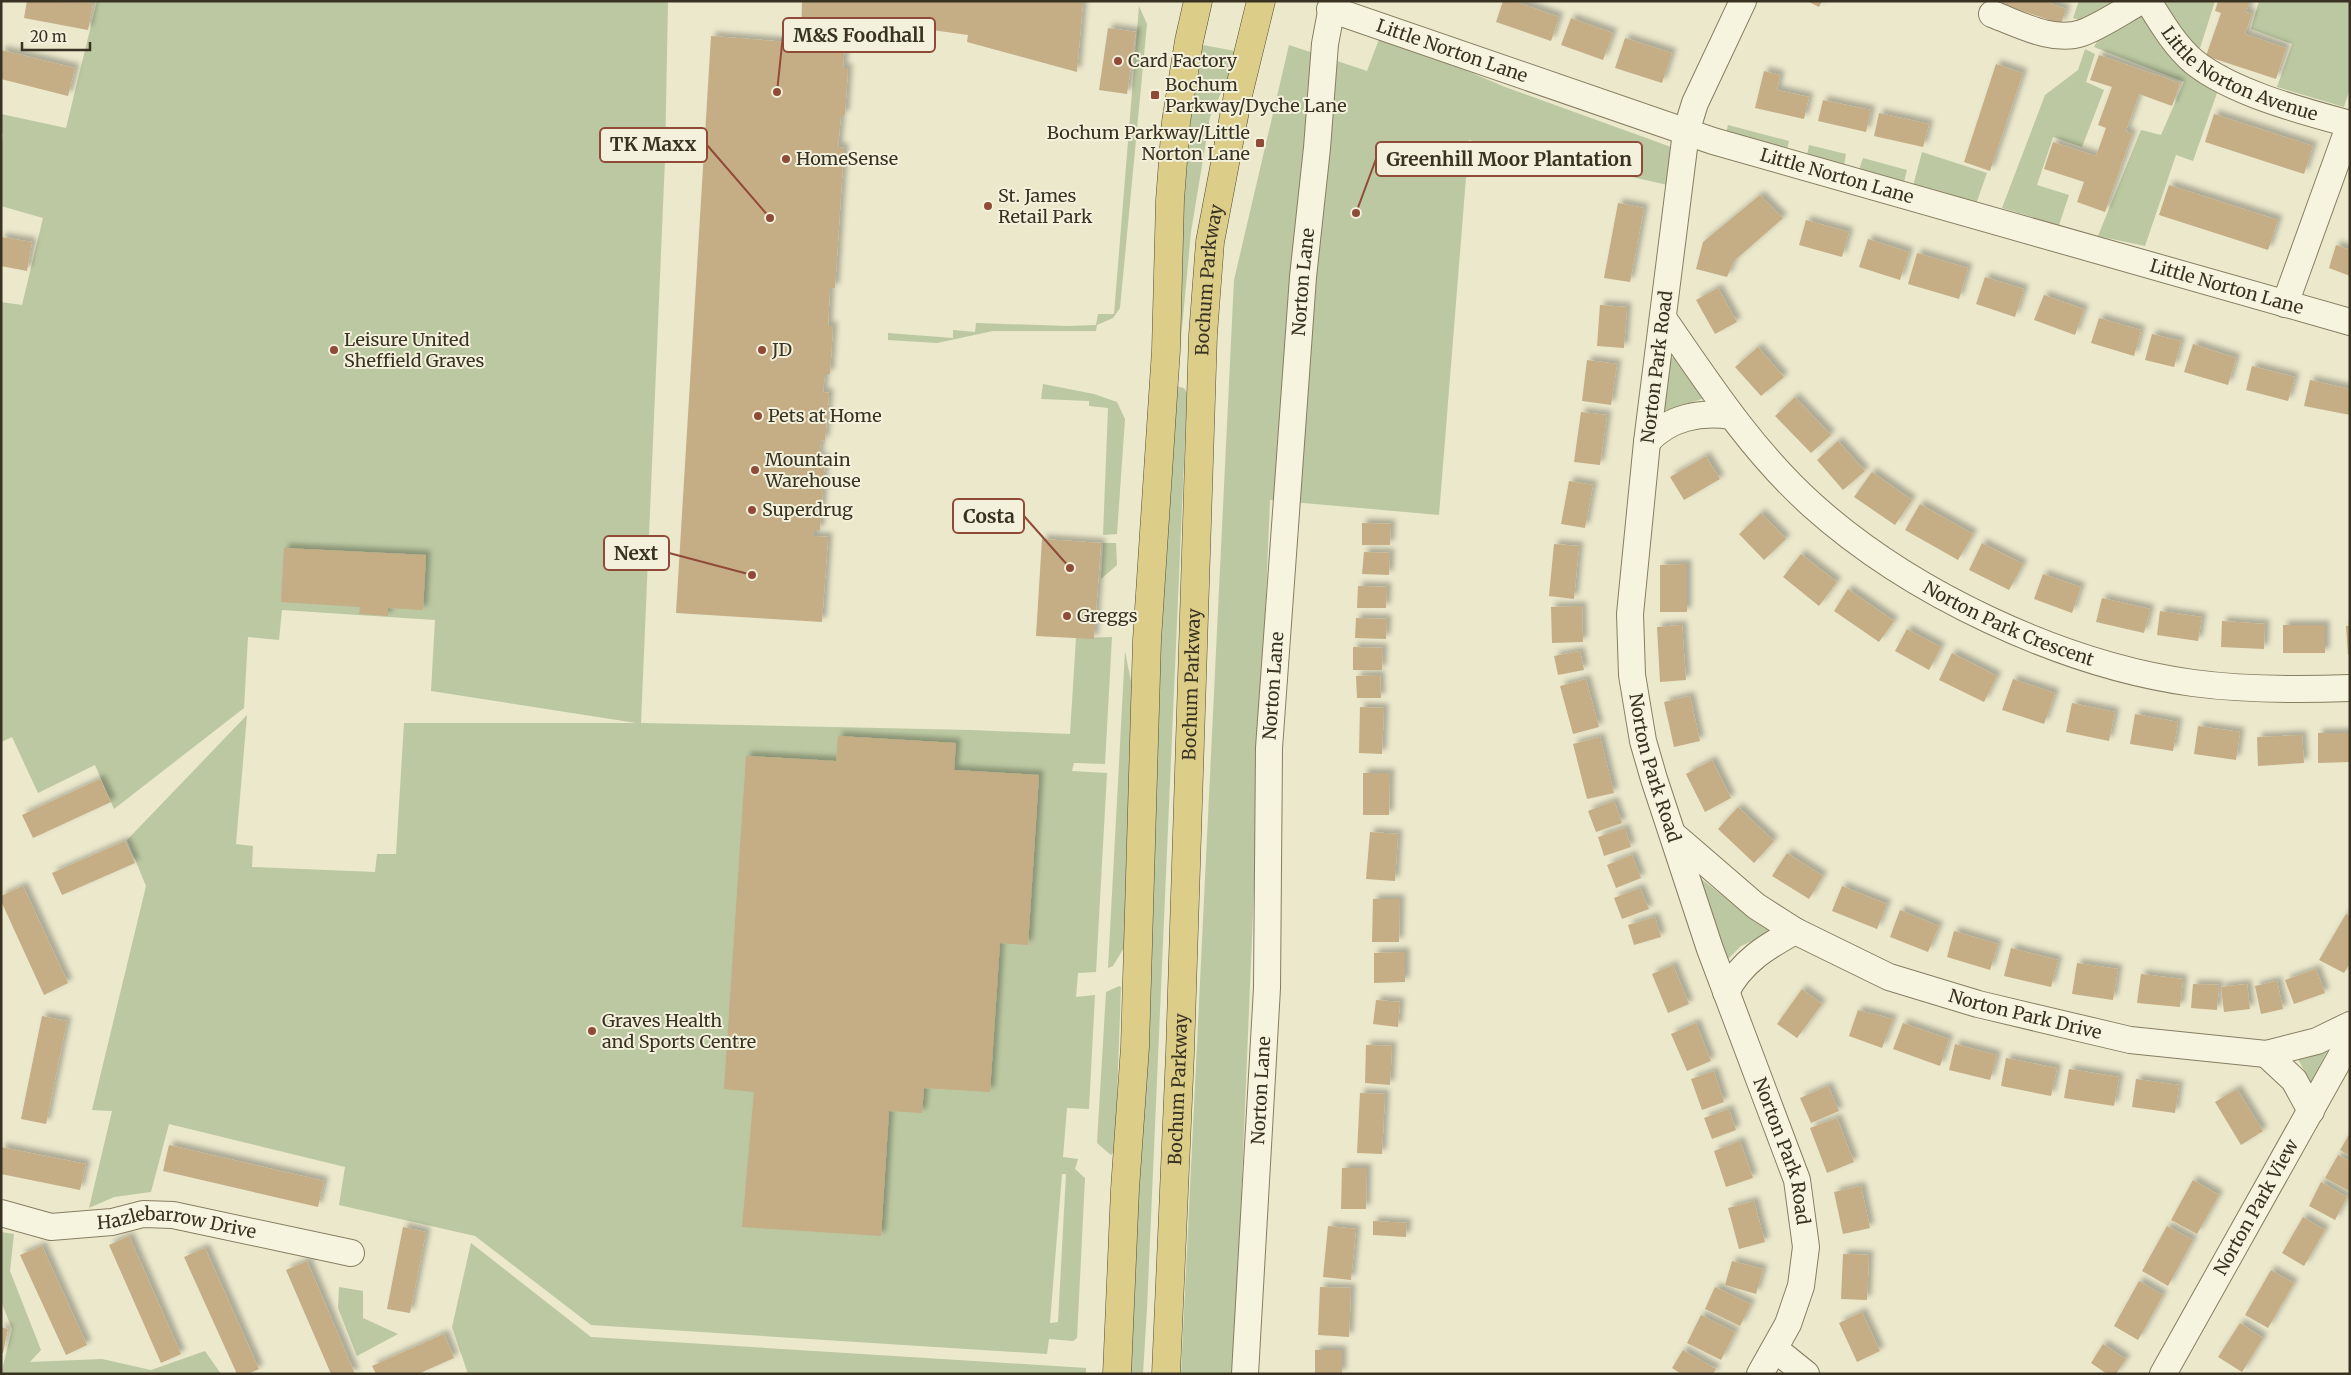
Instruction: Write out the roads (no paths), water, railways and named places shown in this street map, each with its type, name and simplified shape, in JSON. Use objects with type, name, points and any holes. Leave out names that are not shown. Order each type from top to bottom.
[{"type":"highway","name":"Bochum Parkway","points":[[1117,1374],[1125,1188],[1137,991],[1147,640],[1166,350],[1170,200],[1176,122],[1189,41],[1198,1]]},
{"type":"highway","name":"Bochum Parkway","points":[[1166,1374],[1180,1053],[1202,335],[1210,242],[1238,95],[1261,1]]},
{"type":"street","name":"Norton Park Road","points":[[1743,1],[1695,103],[1686,132],[1647,442],[1630,614],[1632,675],[1643,741],[1726,992],[1798,1180],[1806,1247],[1801,1286],[1796,1306],[1775,1349],[1760,1374]]},
{"type":"street","points":[[1992,14],[2046,34],[2068,36],[2083,33],[2141,1]]},
{"type":"street","name":"Little Norton Avenue","points":[[2148,1],[2168,33],[2193,61],[2221,80],[2255,94],[2350,124]]},
{"type":"street","name":"Little Norton Lane","points":[[1331,5],[1686,132],[2350,322]]},
{"type":"street","name":"Norton Lane","points":[[1245,1374],[1267,988],[1269,748],[1303,277],[1331,5]]},
{"type":"street","points":[[2285,304],[2350,124]]},
{"type":"street","name":"Norton Park Crescent","points":[[1663,318],[1731,416],[1811,504],[1860,544],[1916,581],[1976,612],[2052,646],[2107,664],[2192,683],[2266,690],[2350,688]]},
{"type":"street","points":[[1647,442],[1662,428],[1685,417],[1713,414],[1731,416]]},
{"type":"street","name":"Norton Park Drive","points":[[1673,835],[1756,906],[1795,932],[1889,977],[1978,1004],[2130,1040],[2266,1054],[2318,1041],[2350,1025]]},
{"type":"street","points":[[1726,992],[1738,971],[1756,954],[1795,932]]},
{"type":"street","name":"Norton Park View","points":[[2163,1374],[2350,1040]]},
{"type":"street","points":[[2266,1054],[2294,1080],[2311,1111]]},
{"type":"street","name":"Hazlebarrow Drive","points":[[1,1213],[52,1227],[112,1222],[143,1214],[173,1215],[306,1245],[351,1253]]},
{"type":"street","points":[[1775,1349],[1806,1374]]},
{"type":"place","name":"Card Factory","points":[[1118,61]]},
{"type":"place","name":"M&S Foodhall","points":[[777,92]]},
{"type":"place","name":"Bochum Parkway/Dyche Lane","points":[[1155,95]]},
{"type":"place","name":"Bochum Parkway/Little Norton Lane","points":[[1260,143]]},
{"type":"place","name":"HomeSense","points":[[786,159]]},
{"type":"place","name":"St. James Retail Park","points":[[988,206]]},
{"type":"place","name":"Greenhill Moor Plantation","points":[[1356,213]]},
{"type":"place","name":"TK Maxx","points":[[770,218]]},
{"type":"place","name":"Leisure United Sheffield Graves","points":[[334,350]]},
{"type":"place","name":"JD","points":[[762,350]]},
{"type":"place","name":"Pets at Home","points":[[758,416]]},
{"type":"place","name":"Mountain Warehouse","points":[[755,470]]},
{"type":"place","name":"Superdrug","points":[[752,510]]},
{"type":"place","name":"Costa","points":[[1070,568]]},
{"type":"place","name":"Next","points":[[752,575]]},
{"type":"place","name":"Greggs","points":[[1067,616]]},
{"type":"place","name":"Graves Health and Sports Centre","points":[[592,1031]]}]
